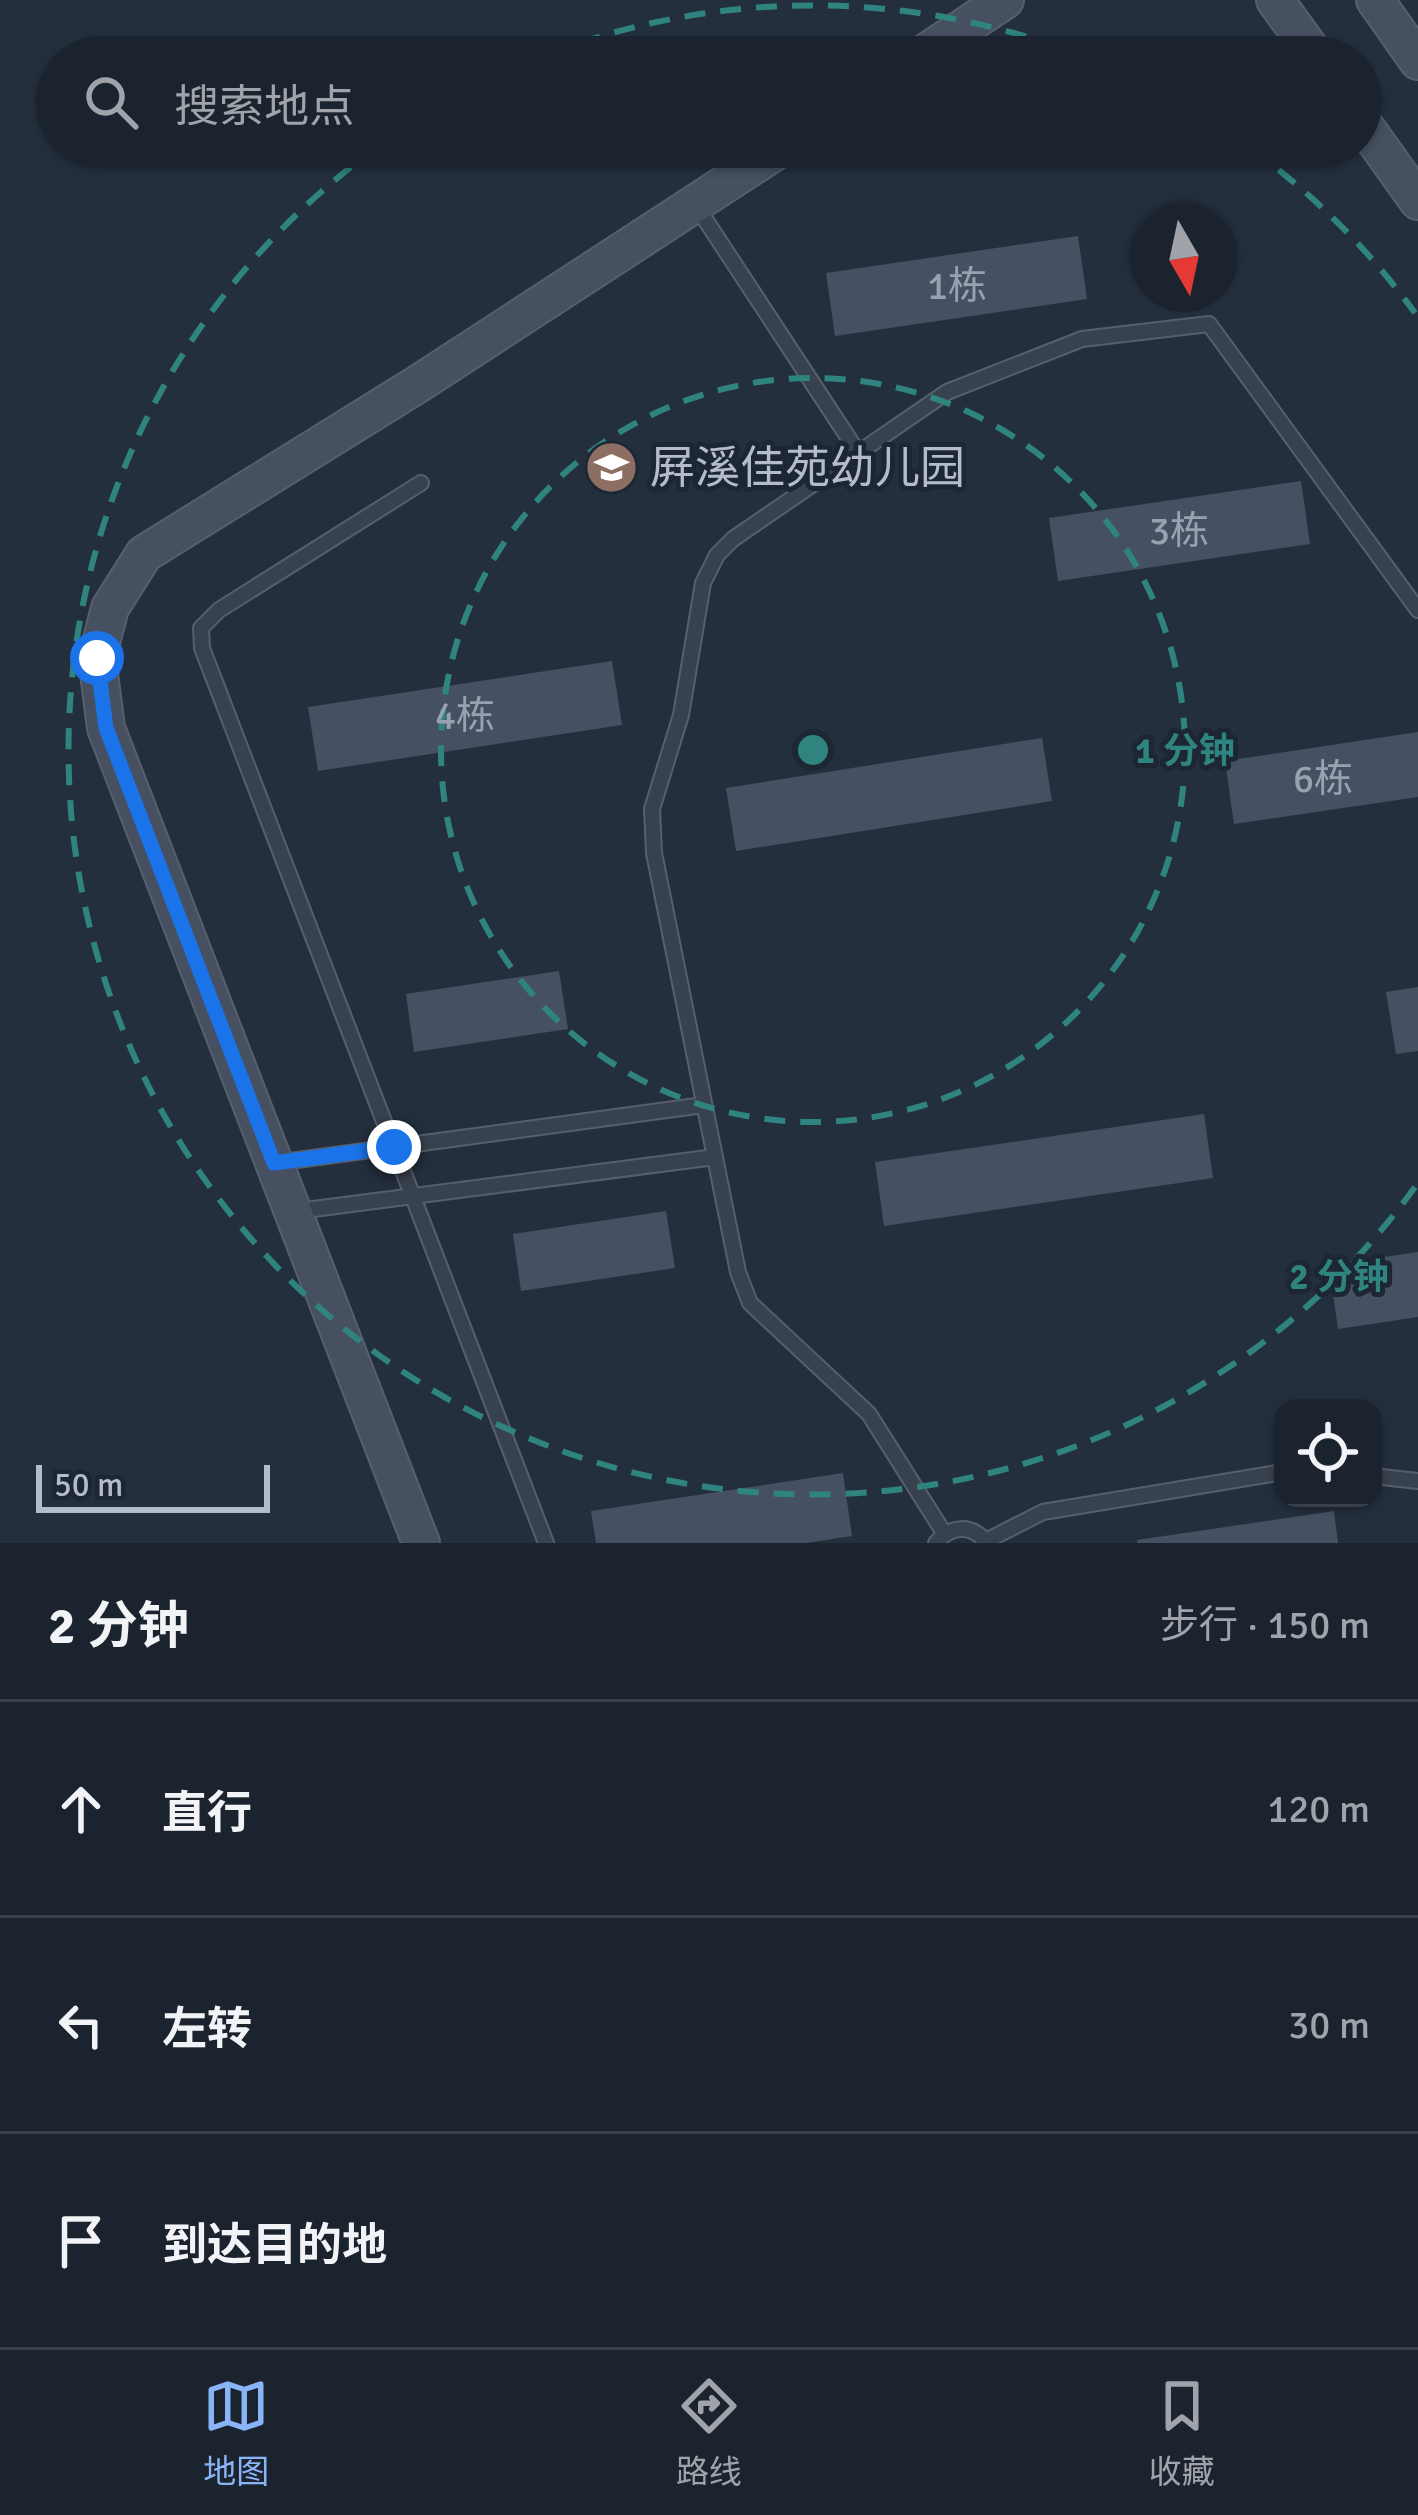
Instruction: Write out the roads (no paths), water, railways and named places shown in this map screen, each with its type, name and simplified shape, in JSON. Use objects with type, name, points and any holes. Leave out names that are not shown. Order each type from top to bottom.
[{"type":"street","points":[[951,36],[1005,0]]},
{"type":"street","points":[[1275,0],[1301,36]]},
{"type":"street","points":[[1375,0],[1418,61]]},
{"type":"street","points":[[1382,150],[1418,201]]},
{"type":"street","points":[[421,1543],[106,728],[97,658],[110,608],[144,554],[418,384],[750,168]]},
{"type":"lane","points":[[695,204],[857,451]]},
{"type":"lane","points":[[1274,1473],[1042,1512],[987,1542],[972,1530],[953,1529],[940,1538],[869,1414],[750,1303],[738,1272],[654,853],[652,809],[681,715],[703,583],[717,555],[734,538],[947,392],[1082,339],[1209,324],[1418,610]]},
{"type":"lane","points":[[421,483],[218,610],[201,628],[202,648],[546,1543]]},
{"type":"lane","points":[[274,1163],[704,1105]]},
{"type":"lane","points":[[293,1211],[715,1157]]},
{"type":"lane","points":[[1382,1477],[1418,1481]]},
{"type":"place","name":"屛溪佳苑幼儿园","points":[[611,468]]}]
